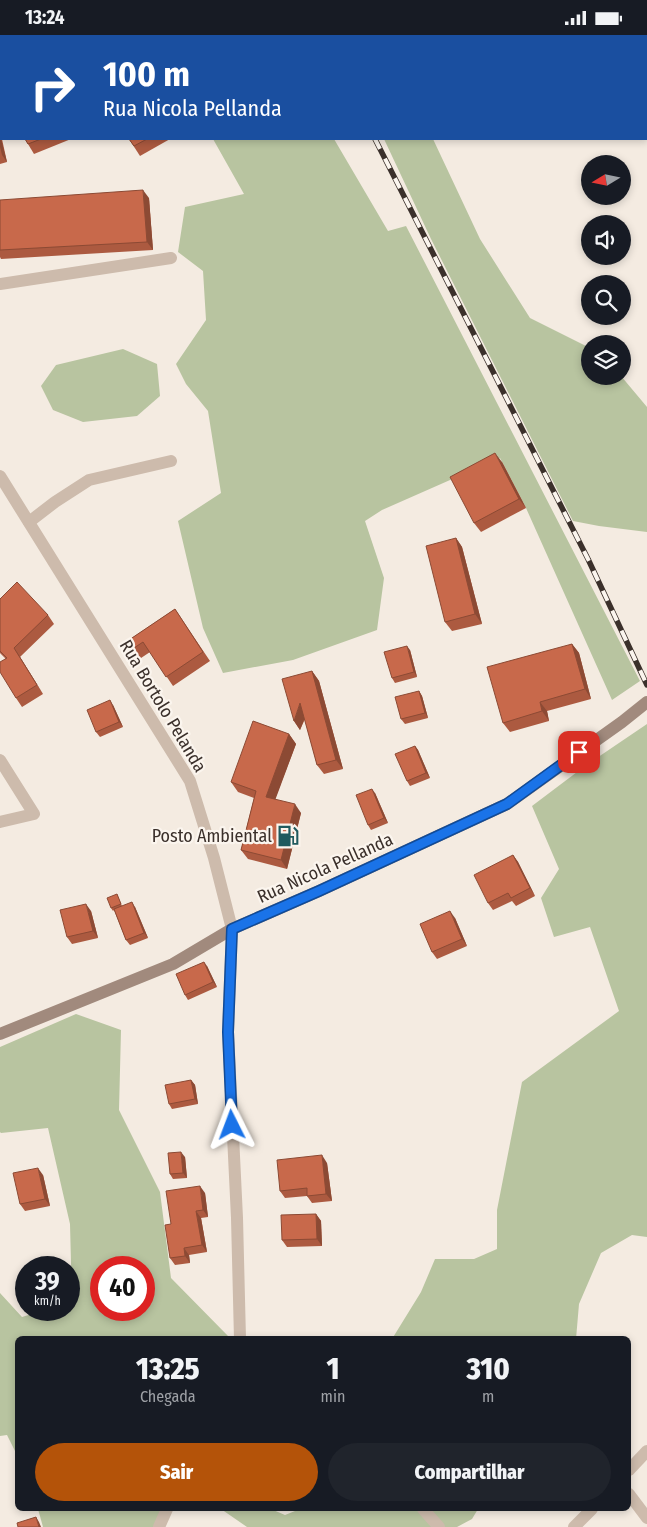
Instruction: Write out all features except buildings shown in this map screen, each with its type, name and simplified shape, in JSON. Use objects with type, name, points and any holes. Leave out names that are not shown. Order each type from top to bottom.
[{"type":"main road","name":"Rua Nicola Pellanda","points":[[0,1034],[173,964],[232,929],[507,804],[647,702]]},
{"type":"street","points":[[0,284],[171,258]]},
{"type":"street","points":[[29,522],[54,502],[89,480],[171,461]]},
{"type":"street","name":"Rua Bortolo Pelanda","points":[[0,476],[190,781],[214,858],[232,929],[228,1032],[237,1218],[240,1336]]},
{"type":"street","points":[[0,760],[34,814],[0,822]]},
{"type":"street","points":[[631,1468],[647,1451]]},
{"type":"street","points":[[631,1497],[647,1518]]},
{"type":"street","points":[[159,1527],[166,1511]]},
{"type":"street","points":[[425,1511],[439,1527]]},
{"type":"street","points":[[574,1527],[590,1511]]},
{"type":"green space","points":[[214,140],[335,140],[388,231],[406,226],[640,681],[612,700],[526,508],[500,458],[382,510],[365,521],[384,578],[377,630],[293,660],[223,673],[203,628],[178,521],[221,493],[208,411],[186,384],[176,364],[206,320],[203,271],[178,252],[185,207],[244,194]]},
{"type":"green space","points":[[384,140],[433,140],[480,239],[530,318],[581,344],[581,385],[629,385],[647,407],[647,532],[573,521],[431,239]]},
{"type":"green space","points":[[123,349],[157,364],[160,396],[137,416],[83,422],[53,410],[41,386],[56,365]]},
{"type":"green space","points":[[647,724],[647,1237],[632,1235],[601,1253],[579,1304],[576,1336],[394,1336],[421,1292],[435,1259],[474,1259],[497,1249],[497,1210],[522,1082],[619,1011],[590,927],[554,937],[541,898],[559,869],[532,806],[585,766]]},
{"type":"green space","points":[[76,1014],[121,1030],[119,1110],[160,1192],[171,1278],[228,1336],[15,1336],[15,1451],[7,1435],[0,1436],[0,1293],[15,1309],[15,1321],[80,1321],[80,1256],[71,1256],[70,1224],[48,1128],[1,1133],[0,1047]]},
{"type":"green space","points":[[39,1511],[162,1511],[154,1527],[43,1527]]},
{"type":"green space","points":[[224,1511],[276,1511],[285,1515],[295,1511],[477,1511],[472,1519],[457,1527],[247,1527]]},
{"type":"railway","points":[[376,140],[588,559],[647,685]]},
{"type":"place","name":"Posto Ambiental","points":[[288,836]]},
{"type":"route","points":[[232,1125],[228,1032],[232,929],[507,804],[579,752]]}]
